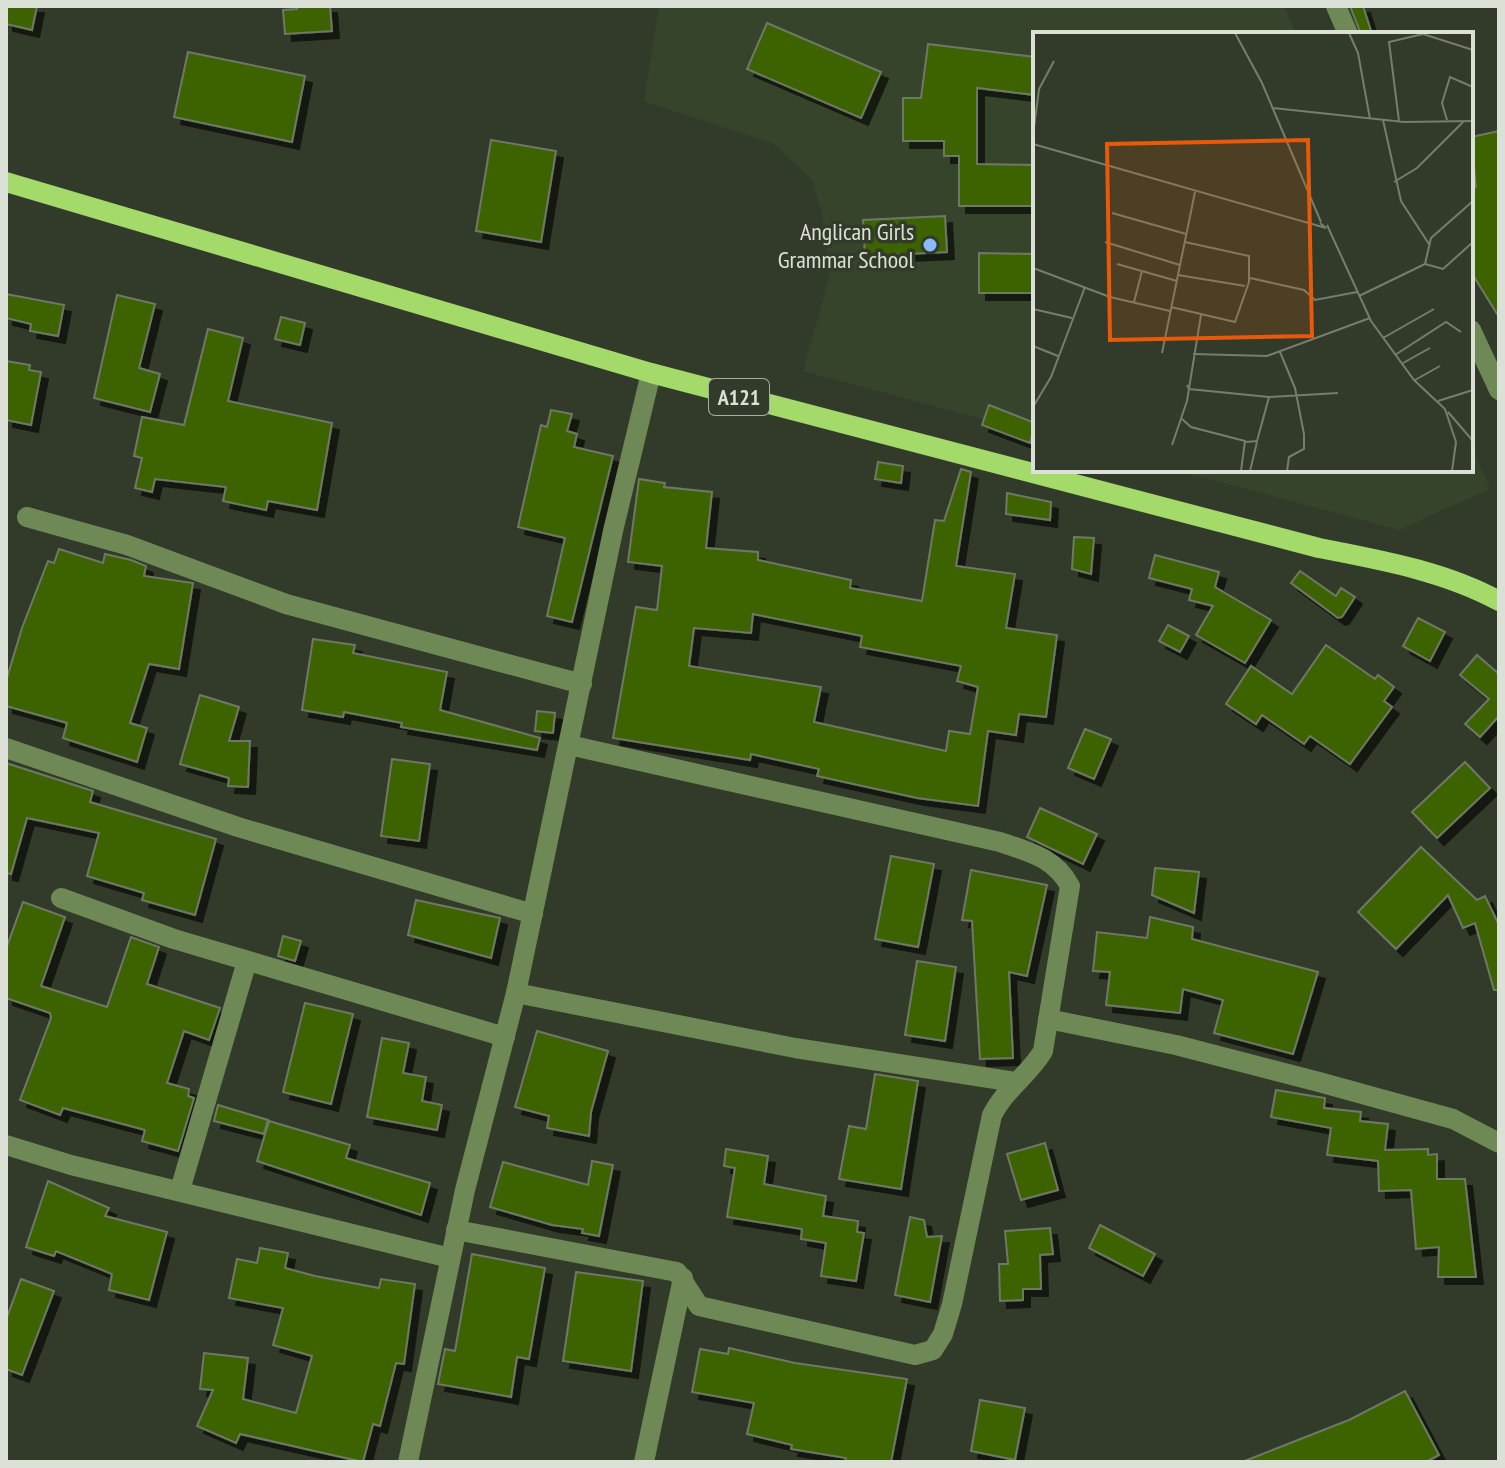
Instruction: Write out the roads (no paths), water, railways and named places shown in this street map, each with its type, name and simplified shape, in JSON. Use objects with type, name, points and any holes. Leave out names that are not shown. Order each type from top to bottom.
[{"type":"main road","name":"A121","points":[[6,182],[651,373],[1319,548],[1424,571],[1477,589],[1499,601]]},
{"type":"main road","name":"A121","points":[[1477,589],[1499,591]]},
{"type":"street","points":[[1336,6],[1347,32]]},
{"type":"street","points":[[1473,334],[1499,390]]},
{"type":"street","points":[[408,1462],[456,1230],[516,993],[651,373]]},
{"type":"street","points":[[27,517],[127,545],[286,604],[582,684]]},
{"type":"street","points":[[456,1230],[588,1258],[658,1267],[683,1278],[688,1293],[699,1306],[915,1355],[933,1350],[943,1334],[952,1304],[992,1115],[1001,1097],[1034,1066],[1043,1051],[1070,886],[1061,871],[1046,858],[1000,842],[569,745]]},
{"type":"street","points":[[6,748],[238,827],[533,914]]},
{"type":"street","points":[[61,898],[174,939],[505,1037]]},
{"type":"street","points":[[180,1190],[247,961]]},
{"type":"street","points":[[516,993],[795,1048],[1015,1082]]},
{"type":"street","points":[[1048,1019],[1176,1045],[1319,1082],[1453,1119],[1499,1143]]},
{"type":"street","points":[[6,1145],[71,1165],[450,1258]]},
{"type":"street","points":[[644,1462],[683,1278]]},
{"type":"place","name":"Anglican Girls Grammar School","points":[[930,245]]}]
